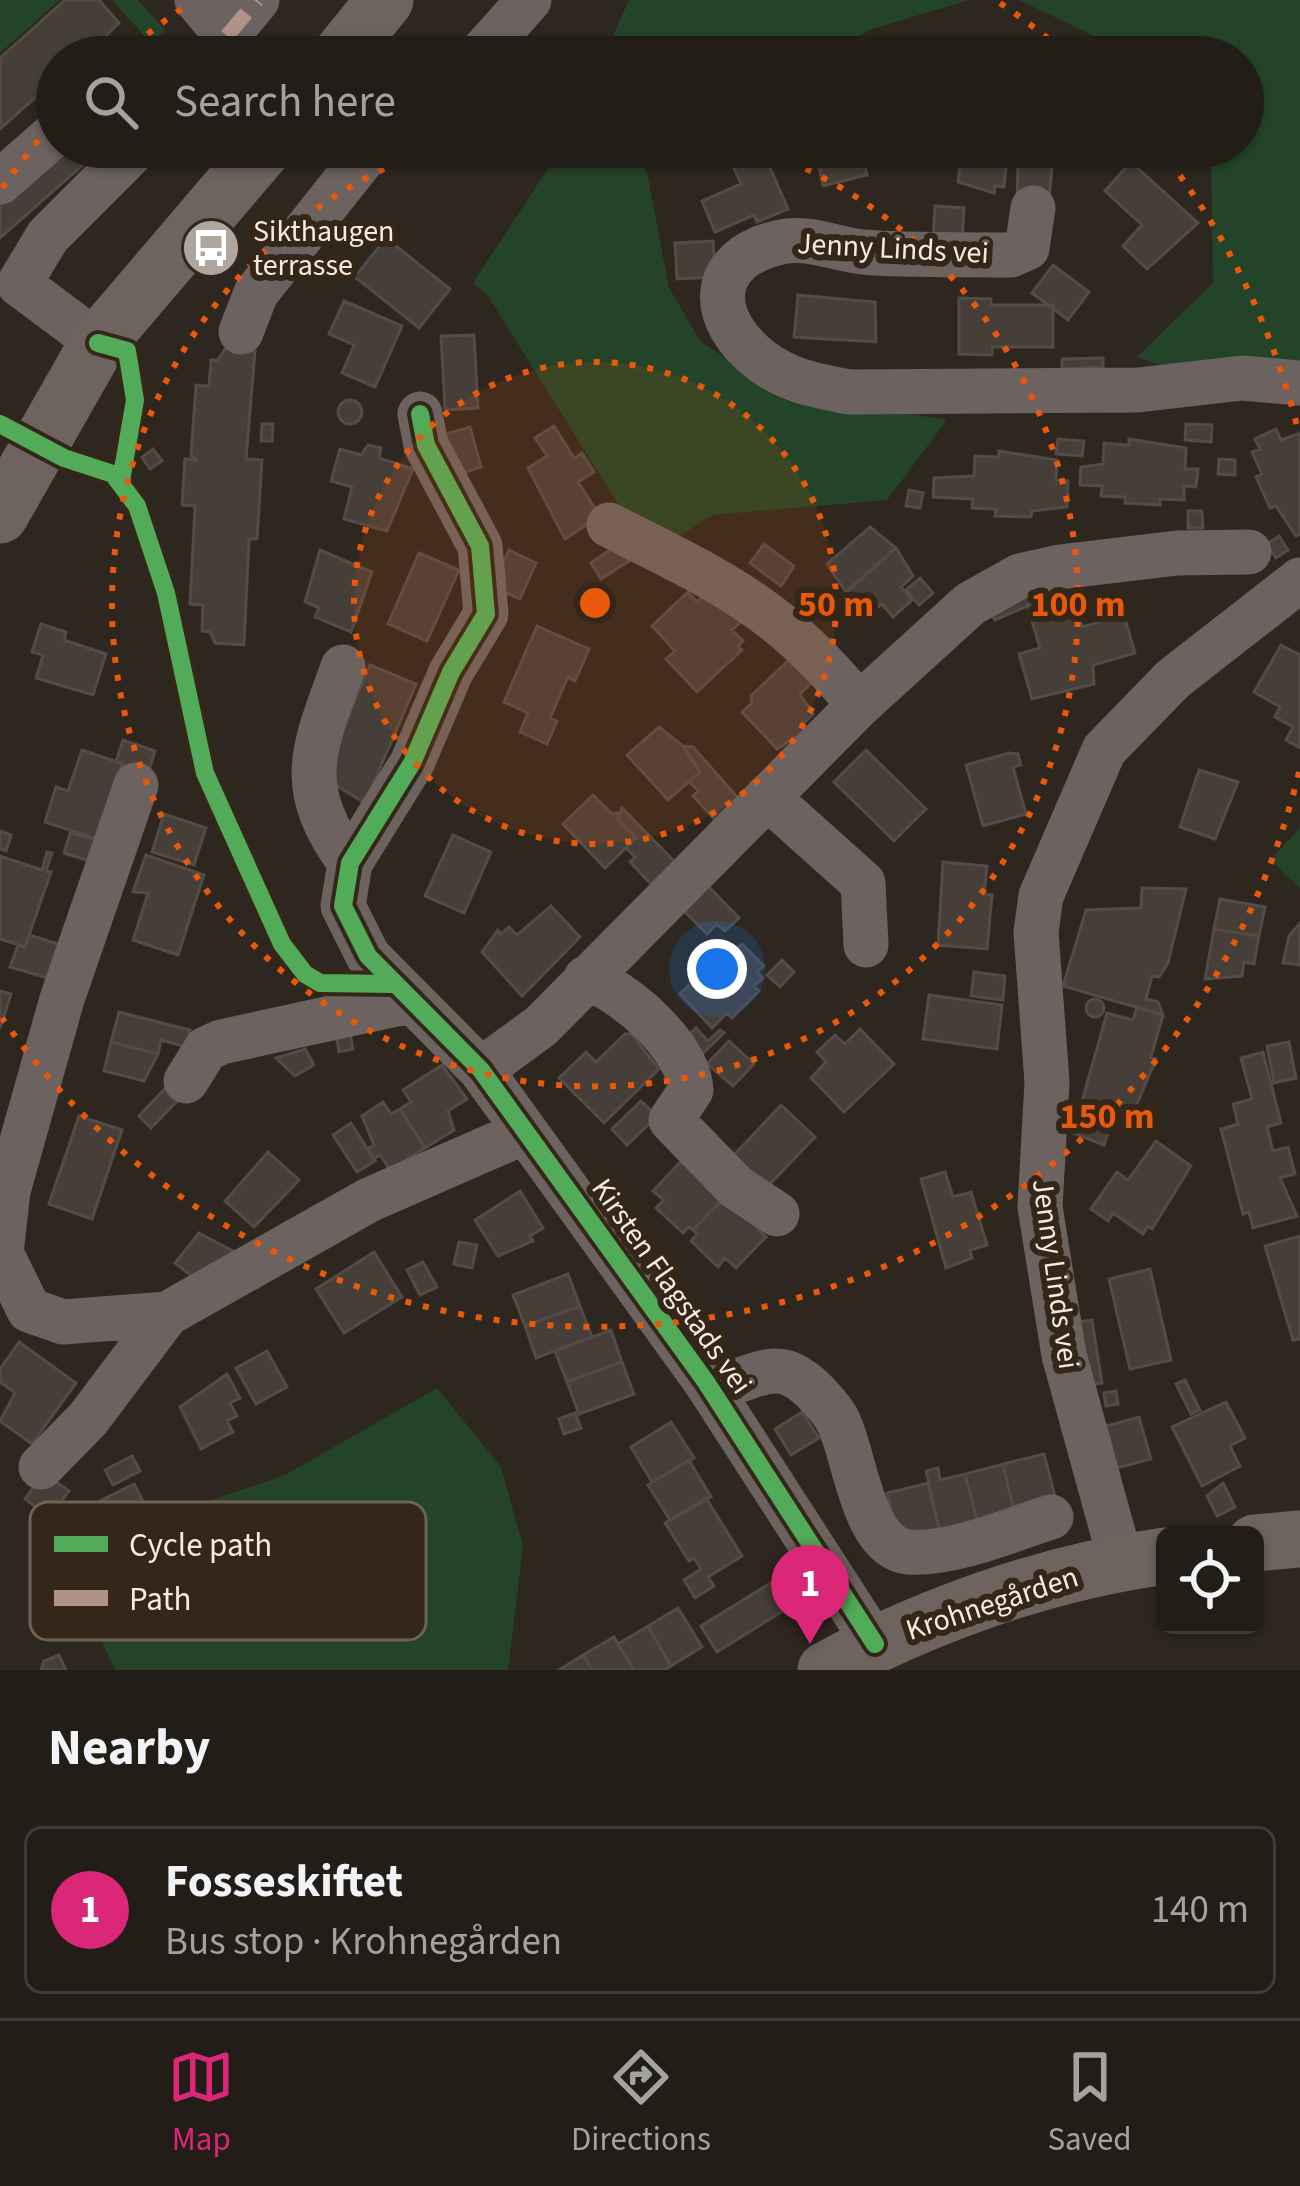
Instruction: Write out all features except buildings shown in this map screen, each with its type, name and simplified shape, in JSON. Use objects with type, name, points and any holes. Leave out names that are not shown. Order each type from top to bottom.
[{"type":"main road","points":[[356,36],[385,0]]},
{"type":"main road","points":[[0,515],[98,343],[247,168]]},
{"type":"main road","points":[[1264,1542],[1300,1540]]},
{"type":"main road","name":"Krohnegården","points":[[851,1657],[944,1616],[1143,1559]]},
{"type":"street","points":[[196,0],[214,36]]},
{"type":"street","points":[[229,36],[257,0]]},
{"type":"street","points":[[497,36],[529,0]]},
{"type":"street","points":[[0,182],[36,150]]},
{"type":"street","points":[[98,343],[10,288],[48,236],[116,168]]},
{"type":"street","points":[[241,332],[256,293],[355,168]]},
{"type":"street","name":"Jenny Linds vei","points":[[1033,208],[1027,248],[1011,255],[861,252],[806,241],[748,252],[726,275],[722,304],[727,322],[737,339],[778,371],[848,392],[960,395],[1138,390],[1242,378],[1300,383]]},
{"type":"street","points":[[350,863],[412,763],[451,672],[486,614],[480,546],[426,445],[420,414]]},
{"type":"street","points":[[609,524],[754,601],[787,625],[859,705]]},
{"type":"street","points":[[481,1070],[541,1026],[693,878],[859,705],[970,604],[1020,576],[1178,553],[1249,552]]},
{"type":"street","name":"Jenny Linds vei","points":[[1143,1559],[1069,1376],[1040,1207],[1047,1082],[1036,932],[1041,896],[1104,750],[1173,680],[1300,580]]},
{"type":"street","name":"Kirsten Flagstads vei","points":[[343,667],[311,755],[315,796],[350,863],[343,906],[368,956],[481,1070],[706,1382],[851,1657]]},
{"type":"street","points":[[136,785],[62,999],[2,1225],[1,1253],[28,1310],[63,1322],[166,1315]]},
{"type":"street","points":[[767,797],[863,883],[866,945]]},
{"type":"street","points":[[586,978],[608,985],[681,1061],[691,1090],[671,1120],[736,1187],[777,1214]]},
{"type":"street","points":[[186,1082],[206,1048],[221,1042],[410,1000]]},
{"type":"street","points":[[40,1467],[88,1419],[166,1315],[370,1199],[522,1133]]},
{"type":"street","name":"Kirsten Flagstads vei","points":[[706,1382],[731,1384],[764,1370],[800,1379],[837,1420],[870,1518],[887,1543],[903,1552],[939,1548],[1051,1517]]},
{"type":"green space","points":[[0,0],[60,0],[0,53]]},
{"type":"green space","points":[[112,0],[138,0],[165,30],[159,36],[145,36]]},
{"type":"green space","points":[[629,0],[969,0],[859,36],[613,36]]},
{"type":"green space","points":[[1019,0],[1300,0],[1300,402],[1249,396],[1137,357],[1213,283],[1211,168],[1264,168],[1264,36],[1094,36]]},
{"type":"green space","points":[[548,168],[644,168],[669,288],[701,342],[780,393],[947,420],[887,500],[712,515],[650,555],[488,296],[473,283]]},
{"type":"green space","points":[[1300,828],[1300,888],[1270,860]]},
{"type":"green space","points":[[437,1388],[501,1467],[523,1546],[508,1670],[115,1670],[101,1640],[426,1640],[426,1502],[206,1502],[285,1475]]},
{"type":"marked path","points":[[227,36],[257,0]]},
{"type":"cycle path","points":[[98,343],[127,351],[135,400],[121,481]]},
{"type":"cycle path","points":[[420,414],[426,445],[480,546],[486,614],[451,672],[412,763],[350,863],[343,906],[368,956],[481,1070],[706,1382],[875,1644]]},
{"type":"cycle path","points":[[0,424],[64,458],[113,474],[137,506],[166,593],[205,773],[282,944],[305,974],[320,983],[393,984]]},
{"type":"place","name":"Sikthaugen terrasse","points":[[211,248]]},
{"type":"place","name":"Fosseskiftet","points":[[810,1644]]}]
